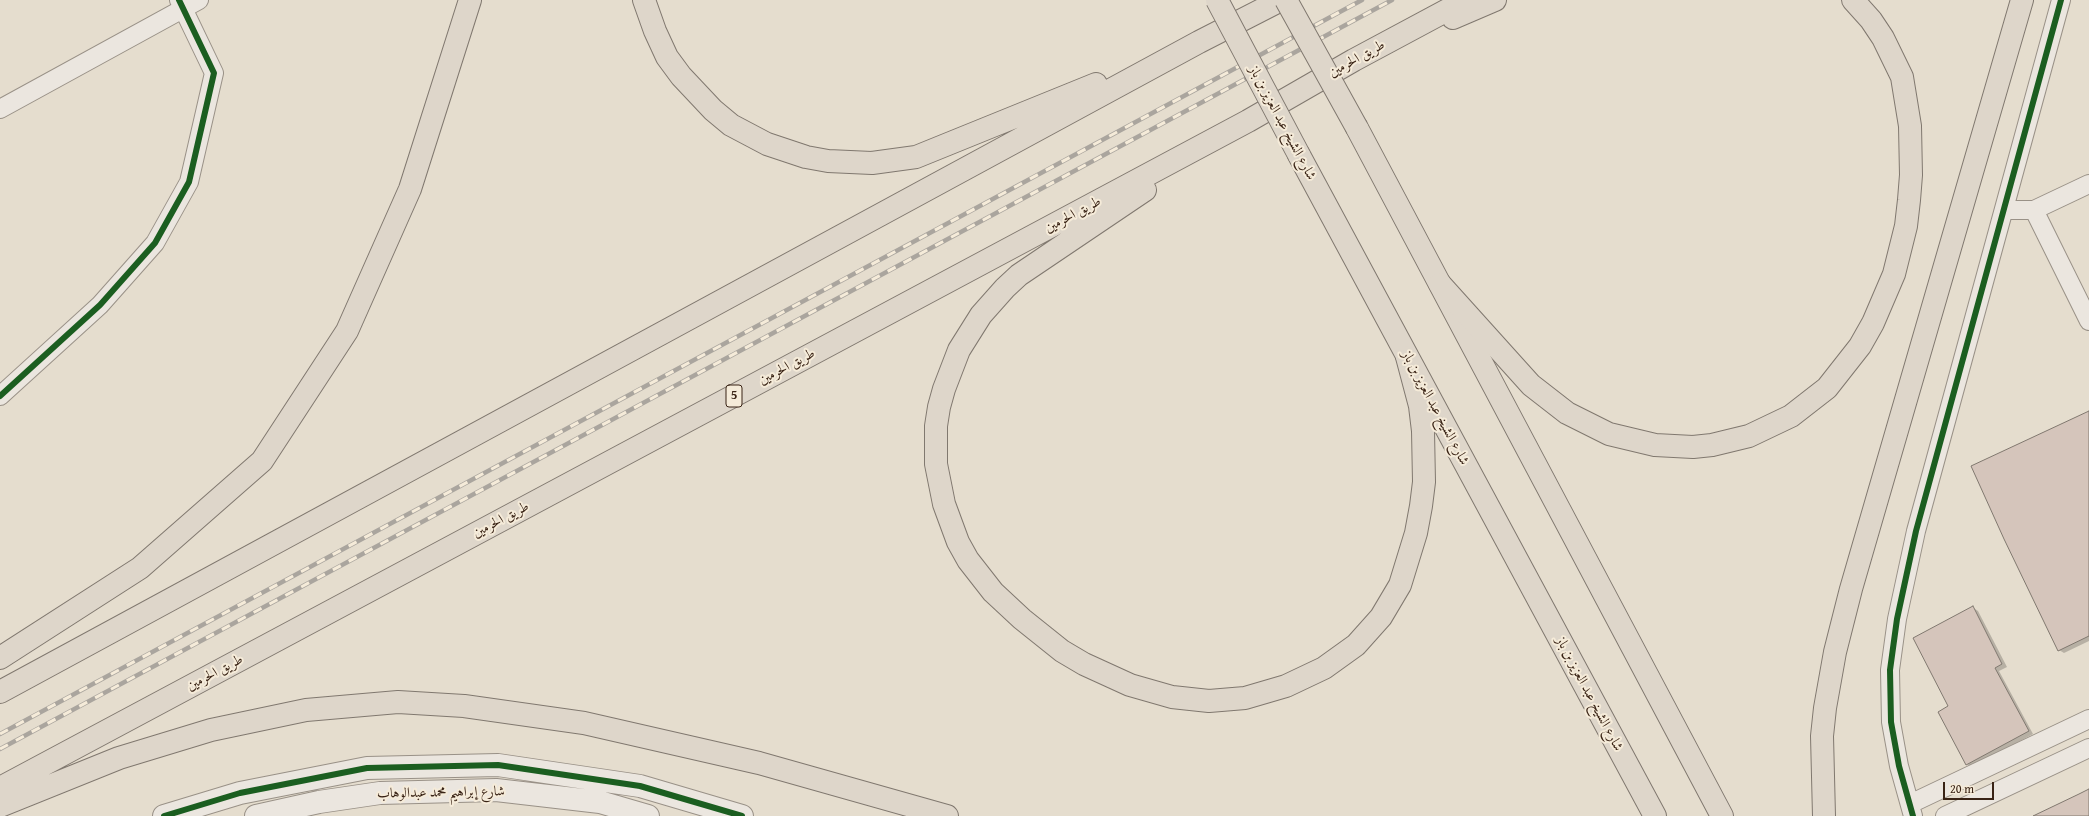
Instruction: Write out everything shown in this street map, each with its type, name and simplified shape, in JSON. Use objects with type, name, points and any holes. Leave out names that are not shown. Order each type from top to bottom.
[{"type":"main road","points":[[0,658],[140,568],[262,461],[347,331],[410,189],[470,0]]},
{"type":"main road","points":[[644,0],[655,31],[667,57],[696,94],[730,125],[767,144],[786,151],[828,161],[850,163],[879,162],[916,157],[1199,42]]},
{"type":"main road","name":"شارع الشيخ عبد العزيز بن باز","points":[[1217,0],[1407,357],[1655,816]]},
{"type":"main road","points":[[0,692],[1199,42],[1281,0]]},
{"type":"main road","points":[[1286,0],[1357,128],[1722,816]]},
{"type":"main road","name":"طريق الحرمين","points":[[0,788],[1248,121],[1354,60],[1466,0]]},
{"type":"main road","points":[[1354,60],[1495,0]]},
{"type":"main road","points":[[1440,284],[1531,385],[1567,413],[1609,434],[1655,445],[1699,446],[1731,442],[1749,436],[1791,416],[1827,388],[1860,346],[1873,323],[1894,274],[1902,244],[1909,200],[1911,175],[1910,126],[1902,77],[1883,38],[1870,20],[1852,0]]},
{"type":"main road","points":[[1824,816],[1822,787],[1822,736],[1830,680],[1837,645],[1853,581],[2022,0]]},
{"type":"main road","points":[[1248,121],[1018,275],[993,301],[969,332],[959,350],[944,388],[936,426],[935,445],[939,484],[944,504],[958,542],[968,560],[997,597],[1041,636],[1084,664],[1130,685],[1172,697],[1190,700],[1221,701],[1245,698],[1266,693],[1305,678],[1341,656],[1369,632],[1391,601],[1409,560],[1421,506],[1424,456],[1420,406],[1407,357]]},
{"type":"main road","points":[[0,806],[119,758],[211,730],[306,710],[398,702],[464,706],[584,723],[759,763],[947,816]]},
{"type":"street","points":[[2061,0],[1916,530],[1892,644],[1889,696],[1891,722],[1899,766],[1912,810],[2089,719]]},
{"type":"street","points":[[0,109],[187,3],[214,73],[189,182],[155,243],[100,305],[0,396]]},
{"type":"street","points":[[2004,210],[2034,210],[2089,184]]},
{"type":"street","points":[[2034,210],[2089,321]]},
{"type":"street","points":[[1945,816],[2089,748]]},
{"type":"street","points":[[164,816],[240,793],[367,768],[498,765],[640,786],[742,816]]},
{"type":"street","name":"شارع إبراهيم محمد عبدالوهاب","points":[[256,816],[318,802],[380,794],[496,790],[600,802],[648,816]]},
{"type":"building","points":[[2089,411],[2089,636],[2058,651],[2004,539],[1971,466]]},
{"type":"building","points":[[1973,606],[2002,664],[1995,668],[2029,731],[1966,765],[1938,712],[1948,706],[1913,638]]},
{"type":"building","points":[[2089,789],[2089,816],[2033,816],[2079,794]]},
{"type":"railway","points":[[0,734],[1362,0]]},
{"type":"railway","points":[[0,749],[1392,0]]},
{"type":"cycle path","points":[[0,396],[100,305],[155,243],[189,182],[214,73],[179,0]]},
{"type":"cycle path","points":[[1913,816],[1899,766],[1891,722],[1890,670],[1897,619],[1916,531],[2061,0]]},
{"type":"cycle path","points":[[164,816],[240,793],[367,768],[498,765],[640,786],[742,816]]}]
